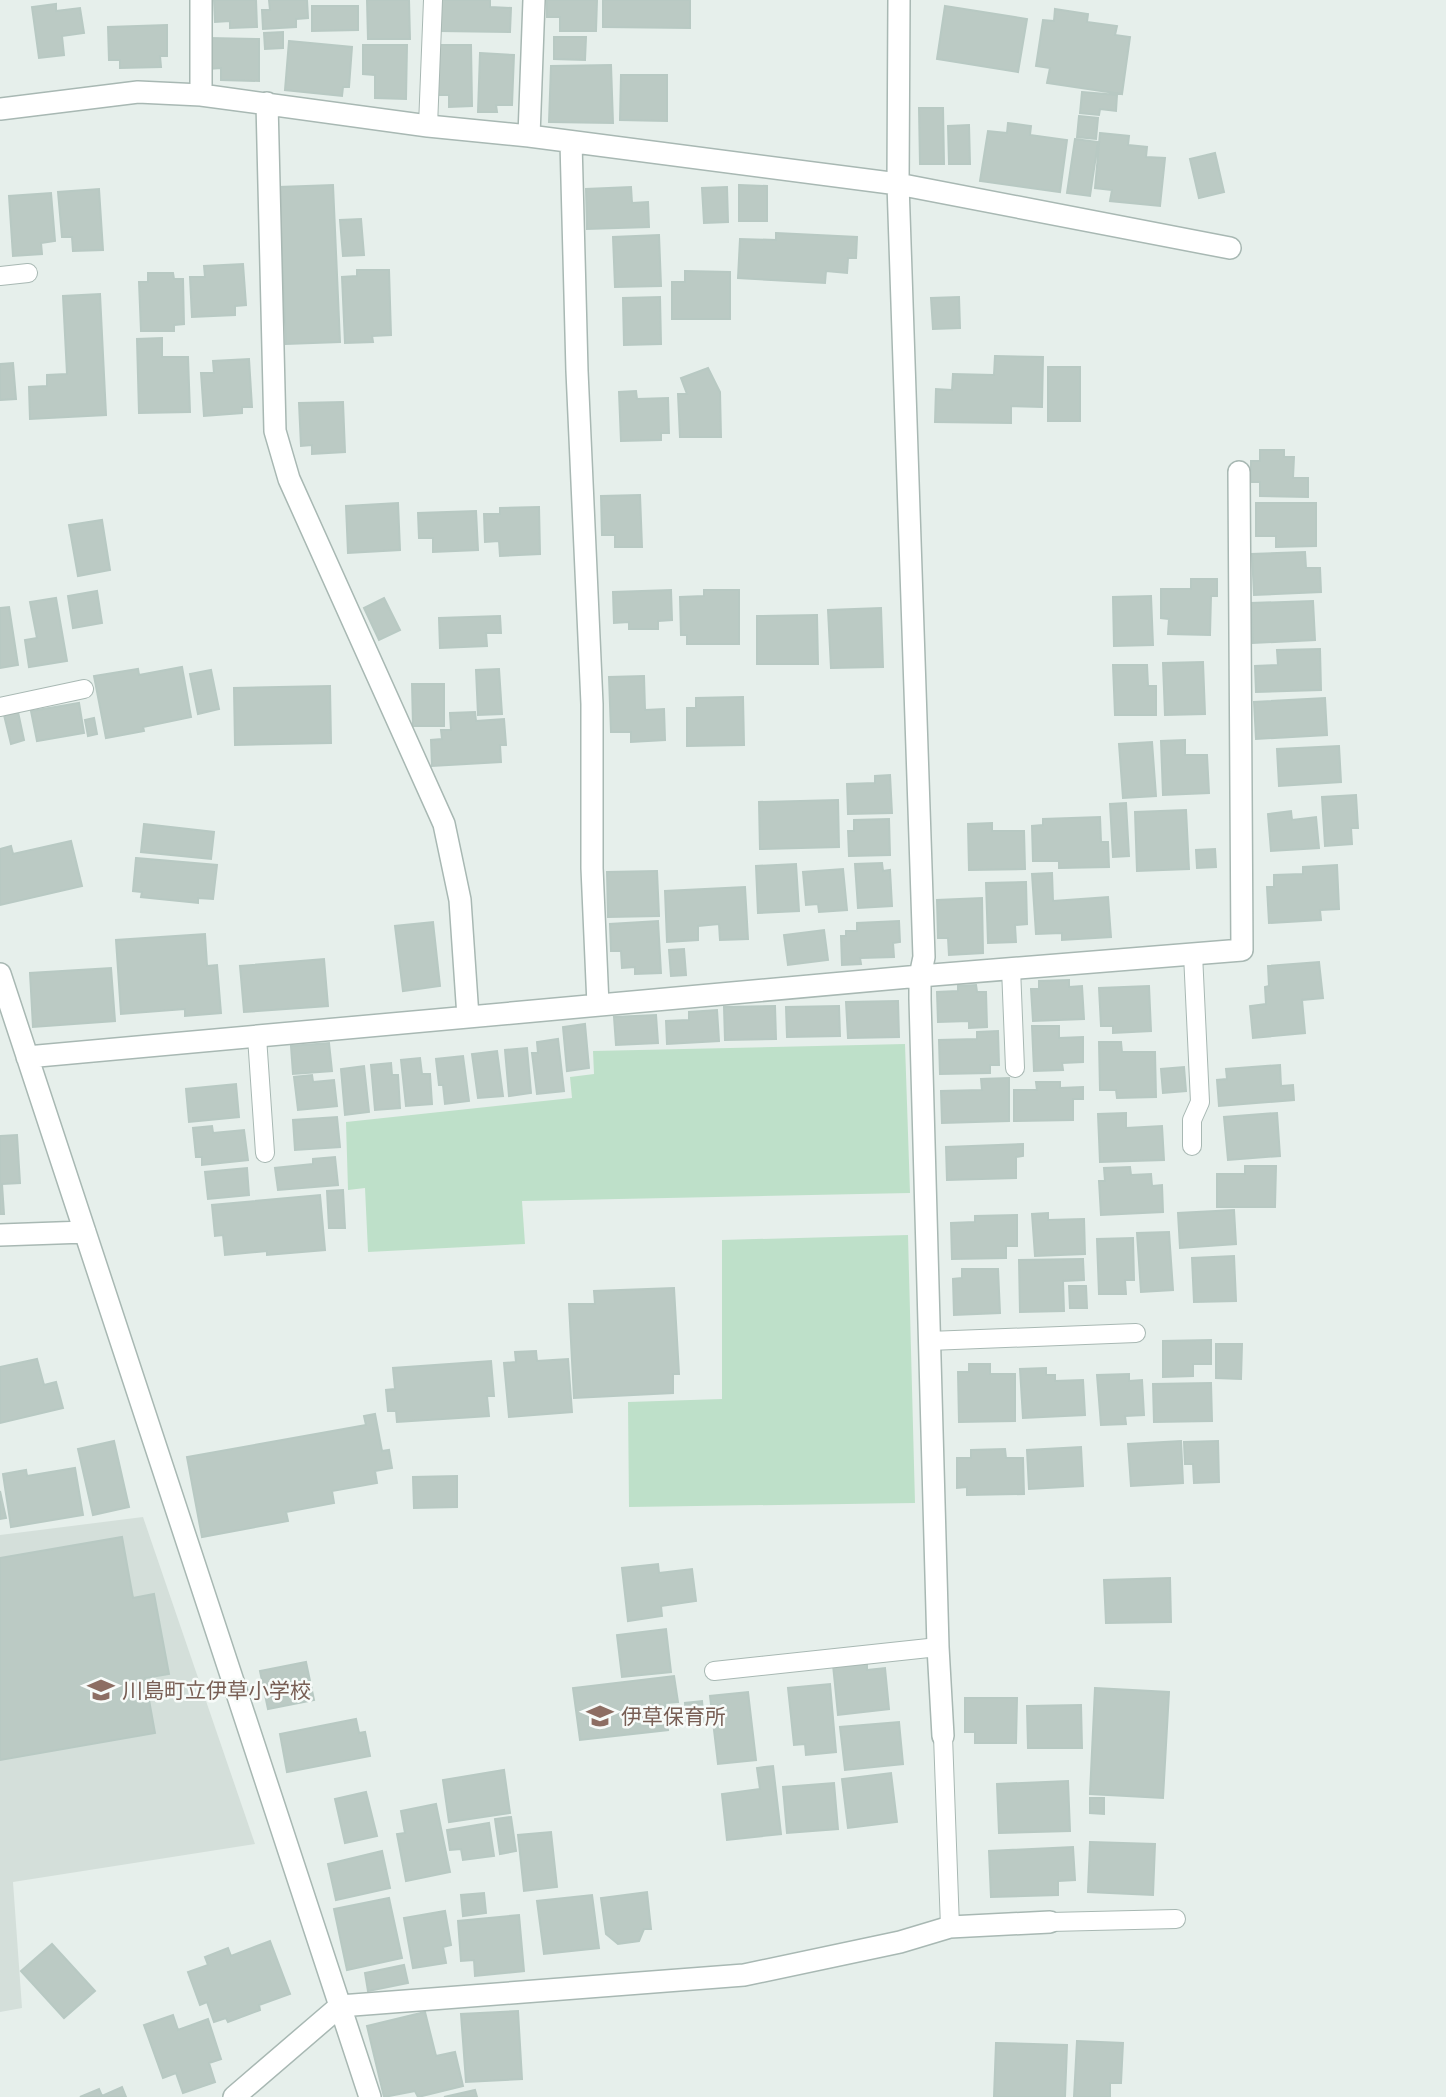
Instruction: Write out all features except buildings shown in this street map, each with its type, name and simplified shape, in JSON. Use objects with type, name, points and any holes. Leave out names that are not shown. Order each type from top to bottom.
[{"type":"street","points":[[201,0],[201,95]]},
{"type":"street","points":[[529,136],[534,0]]},
{"type":"street","points":[[900,0],[898,184],[924,957],[920,976],[938,1647],[943,1736]]},
{"type":"street","points":[[0,109],[138,92],[201,95],[898,184],[1230,248]]},
{"type":"street","points":[[268,103],[275,431],[289,479],[444,824],[460,900],[468,1017]]},
{"type":"street","points":[[571,142],[577,371],[592,704],[592,868],[598,1005]]},
{"type":"street","points":[[27,1057],[920,976],[1242,950],[1239,472]]},
{"type":"street","points":[[0,974],[370,2097]]},
{"type":"street","points":[[0,1235],[85,1232]]},
{"type":"street","points":[[234,2097],[340,2006],[744,1975],[900,1942],[950,1927],[1050,1922]]},
{"type":"lane","points":[[428,126],[433,0]]},
{"type":"lane","points":[[0,276],[28,273]]},
{"type":"lane","points":[[0,707],[84,689]]},
{"type":"lane","points":[[1192,1146],[1192,1121],[1200,1102],[1193,954]]},
{"type":"lane","points":[[1011,968],[1015,1068]]},
{"type":"lane","points":[[257,1037],[265,1153]]},
{"type":"lane","points":[[929,1341],[1136,1333]]},
{"type":"lane","points":[[714,1671],[938,1647]]},
{"type":"lane","points":[[943,1736],[950,1927]]},
{"type":"lane","points":[[1050,1922],[1176,1919]]},
{"type":"shaded area","name":"川島町立伊草小学校","points":[[143,1517],[255,1844],[13,1882],[22,2008],[0,2012],[0,1535]]},
{"type":"green space","points":[[905,1044],[910,1193],[522,1201],[525,1244],[368,1252],[365,1188],[348,1190],[346,1122],[572,1098],[570,1077],[594,1074],[593,1051]]},
{"type":"green space","points":[[908,1235],[915,1503],[629,1507],[628,1402],[722,1399],[722,1240]]},
{"type":"place","name":"川島町立伊草小学校","points":[[101,1690]]},
{"type":"place","name":"伊草保育所","points":[[600,1716]]}]
